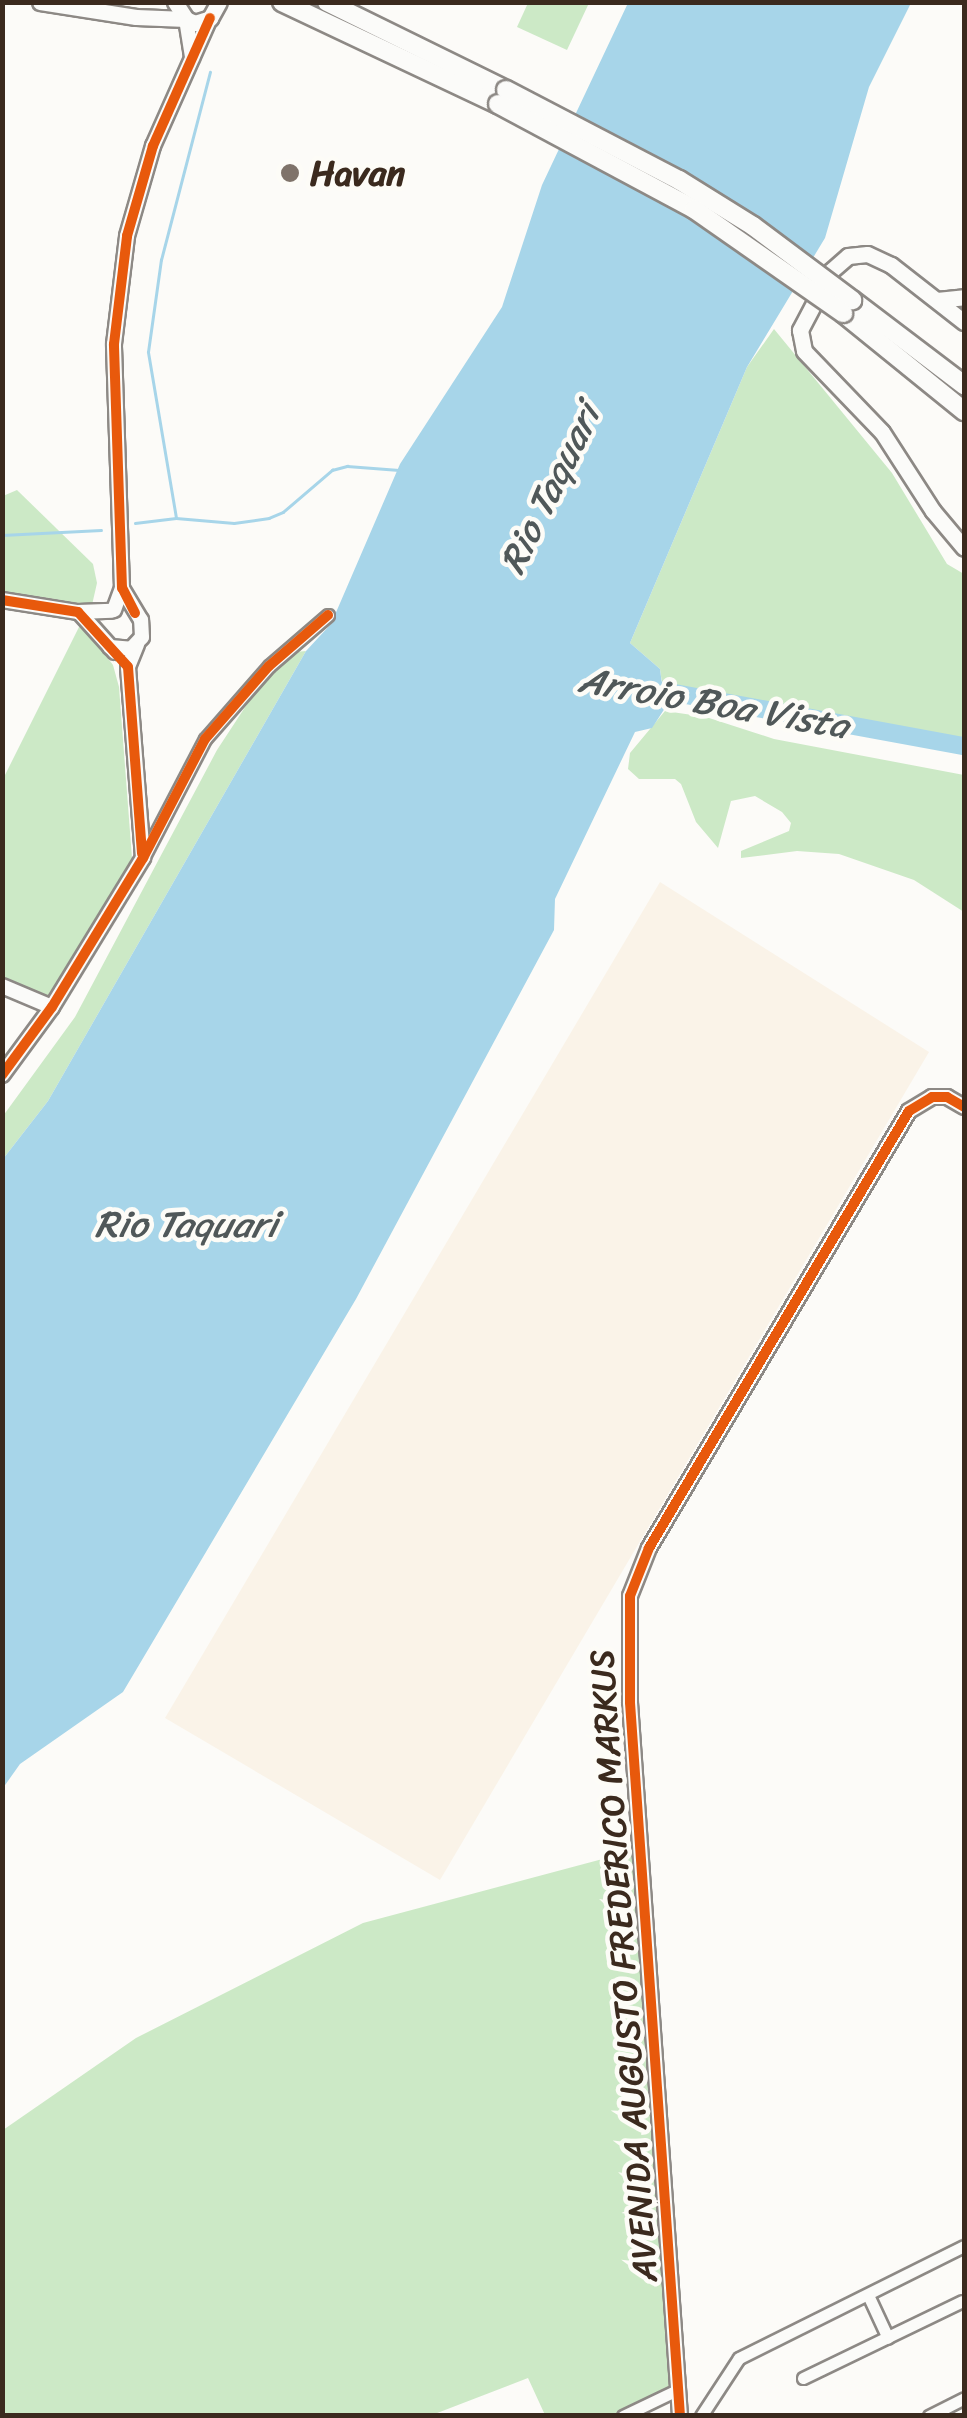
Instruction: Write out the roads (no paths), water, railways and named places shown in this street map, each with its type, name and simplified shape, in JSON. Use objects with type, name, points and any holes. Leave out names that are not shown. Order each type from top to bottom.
[{"type":"highway","points":[[282,2],[502,97]]},
{"type":"highway","points":[[327,2],[502,97],[694,209],[964,385]]},
{"type":"highway","points":[[847,306],[964,411]]},
{"type":"main road","points":[[40,2],[196,23],[210,18],[219,2]]},
{"type":"main road","points":[[136,17],[166,2]]},
{"type":"main road","points":[[175,2],[186,19]]},
{"type":"main road","points":[[964,322],[891,265],[867,254],[848,256],[830,271],[810,303],[800,330],[804,351],[882,432],[933,511],[964,548]]},
{"type":"main road","points":[[937,300],[964,297]]},
{"type":"street","points":[[107,644],[102,624],[122,588],[114,344],[127,236],[152,146],[210,18]]},
{"type":"street","points":[[186,19],[192,58]]},
{"type":"street","points":[[122,588],[144,628],[128,667],[143,858]]},
{"type":"street","points":[[2,600],[78,612],[135,613]]},
{"type":"street","points":[[78,612],[128,667]]},
{"type":"street","points":[[2,1076],[52,1007],[143,858],[205,739],[269,666],[328,614]]},
{"type":"street","points":[[107,644],[124,651],[137,645]]},
{"type":"street","points":[[2,986],[52,1007]]},
{"type":"street","name":"AVENIDA AUGUSTO FREDERICO MARKUS","points":[[679,2402],[628,1666],[630,1596],[650,1548],[909,1111],[932,1097],[947,1097],[964,1107]]},
{"type":"street","points":[[702,2416],[740,2358],[964,2246]]},
{"type":"street","points":[[868,2295],[888,2338]]},
{"type":"street","points":[[803,2378],[962,2301]]},
{"type":"street","points":[[930,2416],[964,2398]]},
{"type":"street","points":[[623,2416],[679,2402]]},
{"type":"street","points":[[670,2416],[679,2402]]},
{"type":"water","name":"Rio Taquari","points":[[628,3],[911,3],[869,87],[825,238],[747,367],[630,643],[660,669],[665,708],[652,728],[635,732],[555,899],[554,930],[356,1299],[123,1692],[20,1764],[3,1788],[3,1159],[48,1101],[306,651],[331,624],[400,464],[502,307],[542,185]]},
{"type":"waterway","points":[[176,518],[148,352],[161,260],[210,72]]},
{"type":"waterway","points":[[135,523],[176,518],[234,523],[269,518],[283,512],[332,470],[347,466],[399,470]]},
{"type":"waterway","points":[[2,535],[101,530]]},
{"type":"waterway","name":"Arroio Boa Vista","points":[[642,687],[964,746]]},
{"type":"place","name":"Havan","points":[[290,173]]}]
